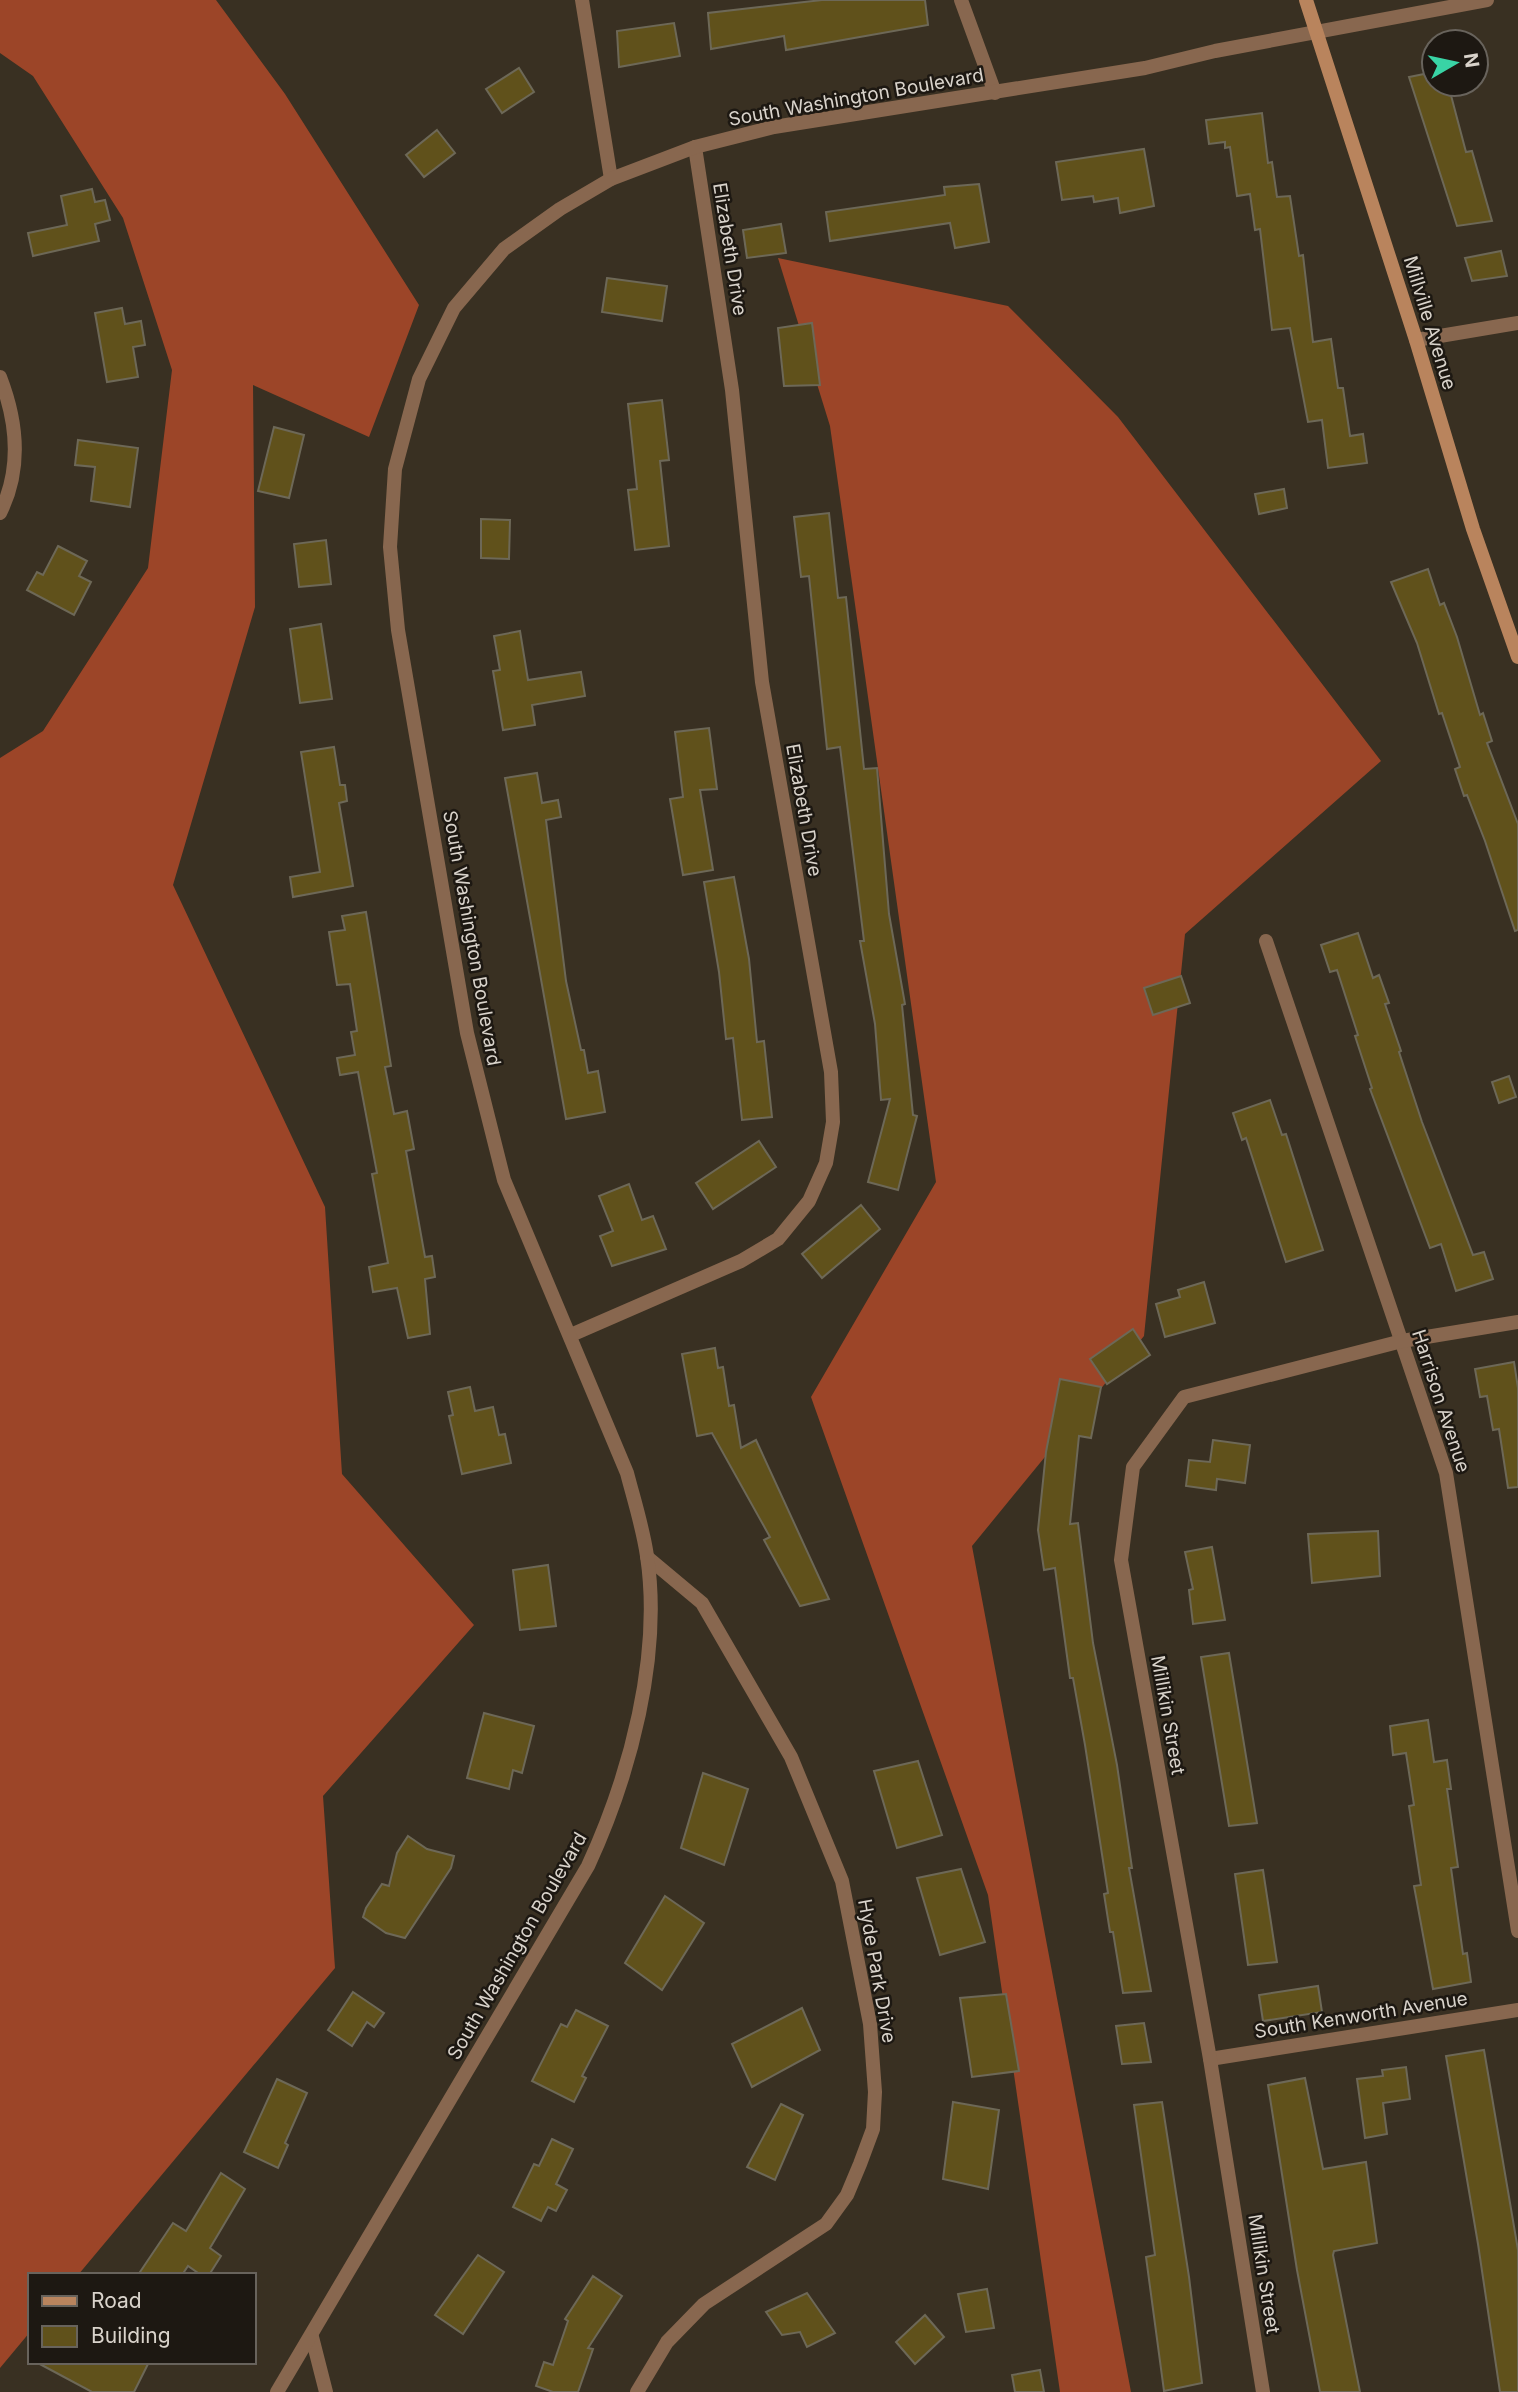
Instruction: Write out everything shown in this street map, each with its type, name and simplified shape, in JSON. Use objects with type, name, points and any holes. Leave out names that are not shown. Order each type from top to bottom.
[{"type":"main road","name":"Millville Avenue","points":[[1306,0],[1416,340],[1473,529],[1518,657]]},
{"type":"street","points":[[582,0],[611,179]]},
{"type":"street","points":[[961,0],[995,93]]},
{"type":"street","name":"South Washington Boulevard","points":[[278,2392],[588,1866],[612,1813],[631,1747],[645,1674],[650,1611],[647,1557],[627,1473],[504,1180],[467,1033],[398,631],[390,547],[395,468],[419,379],[454,308],[504,249],[611,179],[695,147],[774,127],[1145,68],[1487,0]]},
{"type":"street","name":"Elizabeth Drive","points":[[571,1335],[741,1261],[778,1238],[809,1201],[826,1163],[833,1122],[831,1072],[762,682],[732,390],[695,147]]},
{"type":"street","points":[[1416,340],[1518,323]]},
{"type":"street","points":[[0,377],[12,407],[16,453],[0,513]]},
{"type":"street","name":"Harrison Avenue","points":[[1266,941],[1446,1473],[1518,1931]]},
{"type":"street","name":"Millikin Street","points":[[1263,2392],[1210,2059],[1121,1560],[1133,1467],[1184,1396],[1402,1341],[1518,1322]]},
{"type":"street","name":"Hyde Park Drive","points":[[636,2392],[667,2342],[704,2304],[826,2224],[847,2195],[873,2129],[875,2092],[870,2024],[842,1881],[791,1757],[702,1602],[647,1557]]},
{"type":"street","name":"South Kenworth Avenue","points":[[1210,2059],[1518,2010]]},
{"type":"street","points":[[312,2337],[326,2392]]},
{"type":"shaded area","points":[[0,0],[216,0],[285,94],[419,305],[369,437],[253,385],[255,607],[173,885],[325,1207],[342,1474],[474,1625],[323,1796],[335,1968],[80,2273],[28,2273],[28,2334],[0,2368],[0,758],[43,731],[148,568],[172,370],[123,218],[33,76],[0,53]]},
{"type":"shaded area","points":[[778,258],[1008,306],[1118,417],[1381,761],[1185,934],[1144,1336],[972,1546],[1131,2392],[1060,2392],[988,1895],[811,1397],[936,1182],[830,426]]},
{"type":"building","points":[[822,0],[925,0],[928,25],[786,50],[784,36],[711,49],[708,13]]},
{"type":"building","points":[[674,23],[680,56],[619,67],[617,31]]},
{"type":"building","points":[[519,68],[534,92],[502,113],[486,89]]},
{"type":"building","points":[[1420,75],[1420,98],[1452,98],[1466,152],[1472,151],[1492,221],[1457,226],[1409,77]]},
{"type":"building","points":[[1262,113],[1268,163],[1272,162],[1277,197],[1290,196],[1299,256],[1303,255],[1313,342],[1331,339],[1338,388],[1343,388],[1350,436],[1363,434],[1367,463],[1328,468],[1322,420],[1308,422],[1290,328],[1272,330],[1260,229],[1255,230],[1250,194],[1237,196],[1230,147],[1225,148],[1225,142],[1209,144],[1206,120]]},
{"type":"building","points":[[437,130],[455,153],[424,177],[406,155]]},
{"type":"building","points":[[1144,149],[1154,206],[1120,213],[1118,198],[1094,202],[1093,196],[1062,200],[1056,162]]},
{"type":"building","points":[[979,184],[989,242],[955,248],[950,223],[830,241],[826,212],[945,195],[944,187]]},
{"type":"building","points":[[92,189],[95,202],[105,200],[110,220],[95,224],[99,241],[33,256],[28,233],[67,225],[61,196]]},
{"type":"building","points":[[781,224],[786,253],[747,258],[743,230]]},
{"type":"building","points":[[1501,251],[1507,276],[1472,281],[1465,258]]},
{"type":"building","points":[[607,278],[667,286],[662,321],[602,312]]},
{"type":"building","points":[[122,308],[125,324],[141,321],[145,345],[133,347],[138,377],[107,382],[95,313]]},
{"type":"building","points":[[812,323],[820,385],[784,386],[778,328]]},
{"type":"building","points":[[662,400],[669,460],[660,461],[669,546],[635,550],[628,490],[637,489],[628,404]]},
{"type":"building","points":[[274,427],[304,435],[289,498],[258,491]]},
{"type":"building","points":[[78,440],[138,448],[130,507],[91,501],[95,467],[75,465]]},
{"type":"building","points":[[1284,489],[1287,508],[1259,514],[1255,494]]},
{"type":"building","points":[[829,513],[838,598],[846,597],[864,769],[877,768],[889,914],[905,1004],[902,1005],[913,1115],[917,1116],[898,1190],[868,1182],[890,1099],[881,1100],[875,1024],[860,941],[864,941],[840,747],[827,749],[809,576],[801,577],[794,517]]},
{"type":"building","points":[[481,519],[510,520],[509,559],[481,558]]},
{"type":"building","points":[[326,540],[331,584],[299,587],[294,544]]},
{"type":"building","points":[[58,546],[87,561],[79,576],[91,582],[74,615],[27,590],[37,572],[43,575]]},
{"type":"building","points":[[1428,569],[1440,605],[1444,603],[1457,637],[1480,715],[1483,713],[1492,741],[1487,743],[1518,824],[1518,930],[1515,931],[1485,841],[1467,795],[1464,796],[1455,769],[1460,767],[1442,713],[1439,714],[1417,643],[1391,582]]},
{"type":"building","points":[[321,624],[332,699],[300,703],[290,629]]},
{"type":"building","points":[[520,631],[528,680],[581,672],[585,696],[532,705],[535,725],[503,730],[493,671],[500,670],[494,636]]},
{"type":"building","points":[[709,728],[717,789],[700,790],[713,870],[683,875],[670,799],[683,797],[675,732]]},
{"type":"building","points":[[334,747],[340,785],[345,785],[347,801],[339,803],[353,886],[293,897],[290,877],[320,872],[301,752]]},
{"type":"building","points":[[537,773],[542,803],[558,800],[561,817],[546,820],[566,981],[581,1050],[584,1050],[588,1073],[598,1071],[605,1112],[566,1119],[505,778]]},
{"type":"building","points":[[734,877],[749,959],[757,1042],[764,1041],[772,1117],[742,1120],[733,1038],[726,1039],[719,972],[704,882]]},
{"type":"building","points":[[366,912],[391,1066],[385,1067],[394,1114],[407,1111],[414,1149],[406,1151],[425,1257],[432,1256],[435,1277],[425,1279],[430,1334],[408,1338],[397,1288],[373,1292],[369,1267],[388,1263],[372,1174],[377,1173],[358,1072],[340,1075],[337,1058],[355,1055],[351,1032],[357,1031],[350,984],[337,985],[329,932],[345,930],[342,916]]},
{"type":"building","points":[[1358,933],[1373,978],[1379,975],[1389,1003],[1385,1004],[1422,1122],[1473,1255],[1484,1252],[1493,1279],[1456,1291],[1441,1244],[1430,1248],[1370,1089],[1372,1088],[1355,1036],[1358,1035],[1337,970],[1330,972],[1321,945]]},
{"type":"building","points":[[1181,976],[1190,1003],[1153,1015],[1144,988]]},
{"type":"building","points":[[1509,1076],[1516,1097],[1499,1103],[1492,1082]]},
{"type":"building","points":[[1270,1100],[1282,1135],[1286,1134],[1323,1250],[1286,1262],[1246,1138],[1242,1140],[1233,1113]]},
{"type":"building","points":[[759,1141],[776,1167],[713,1209],[696,1183]]},
{"type":"building","points":[[629,1184],[642,1220],[653,1216],[666,1249],[612,1266],[600,1236],[613,1231],[599,1196]]},
{"type":"building","points":[[861,1205],[880,1229],[822,1278],[802,1254]]},
{"type":"building","points":[[1204,1282],[1215,1323],[1165,1337],[1156,1304],[1180,1297],[1178,1290]]},
{"type":"building","points":[[1133,1329],[1150,1355],[1107,1384],[1090,1359]]},
{"type":"building","points":[[715,1348],[718,1368],[723,1367],[729,1406],[734,1405],[741,1448],[756,1440],[829,1599],[800,1606],[764,1540],[770,1537],[712,1433],[697,1436],[682,1354]]},
{"type":"building","points":[[1514,1362],[1518,1388],[1518,1487],[1508,1488],[1499,1429],[1493,1430],[1487,1396],[1480,1397],[1475,1369]]},
{"type":"building","points":[[1060,1379],[1101,1387],[1091,1438],[1079,1436],[1070,1524],[1078,1523],[1093,1643],[1117,1765],[1132,1868],[1129,1868],[1151,1991],[1123,1993],[1113,1932],[1110,1932],[1104,1894],[1108,1893],[1085,1745],[1073,1678],[1070,1678],[1055,1568],[1044,1570],[1038,1530],[1046,1452]]},
{"type":"building","points":[[470,1387],[475,1411],[493,1407],[499,1435],[505,1434],[511,1463],[462,1474],[449,1416],[453,1415],[448,1392]]},
{"type":"building","points":[[1213,1440],[1250,1445],[1245,1483],[1217,1479],[1216,1490],[1186,1486],[1189,1460],[1210,1462]]},
{"type":"building","points":[[1378,1531],[1380,1576],[1312,1583],[1308,1534]]},
{"type":"building","points":[[1212,1547],[1225,1620],[1193,1624],[1189,1590],[1193,1589],[1185,1552]]},
{"type":"building","points":[[548,1565],[556,1626],[520,1630],[513,1570]]},
{"type":"building","points":[[1229,1653],[1257,1823],[1229,1826],[1201,1657]]},
{"type":"building","points":[[484,1713],[534,1726],[522,1773],[513,1770],[509,1789],[467,1778]]},
{"type":"building","points":[[1428,1720],[1434,1762],[1447,1760],[1451,1789],[1447,1789],[1458,1867],[1451,1868],[1463,1954],[1467,1953],[1471,1982],[1433,1989],[1414,1886],[1421,1885],[1409,1806],[1414,1805],[1406,1753],[1393,1755],[1390,1726]]},
{"type":"building","points":[[918,1761],[942,1835],[897,1848],[874,1771]]},
{"type":"building","points":[[703,1773],[748,1789],[724,1865],[681,1848]]},
{"type":"building","points":[[408,1836],[427,1849],[454,1856],[451,1868],[405,1938],[386,1933],[363,1917],[382,1884],[389,1886],[397,1853]]},
{"type":"building","points":[[961,1869],[985,1942],[940,1955],[917,1878]]},
{"type":"building","points":[[1263,1870],[1277,1962],[1248,1965],[1235,1874]]},
{"type":"building","points":[[665,1896],[704,1923],[662,1990],[625,1963]]},
{"type":"building","points":[[1318,1986],[1322,2012],[1263,2021],[1259,1995]]},
{"type":"building","points":[[353,1992],[384,2013],[374,2027],[367,2022],[352,2046],[328,2030]]},
{"type":"building","points":[[1006,1994],[1019,2071],[972,2077],[960,1998]]},
{"type":"building","points":[[802,2008],[820,2050],[752,2087],[732,2044]]},
{"type":"building","points":[[576,2010],[608,2026],[582,2076],[586,2078],[574,2102],[532,2081],[561,2024],[567,2027]]},
{"type":"building","points":[[1144,2023],[1151,2062],[1122,2064],[1116,2026]]},
{"type":"building","points":[[1484,2050],[1518,2250],[1518,2392],[1500,2392],[1446,2056]]},
{"type":"building","points":[[1406,2067],[1410,2099],[1383,2103],[1387,2134],[1365,2138],[1357,2079],[1383,2076],[1382,2070]]},
{"type":"building","points":[[1305,2078],[1323,2169],[1366,2162],[1377,2243],[1334,2251],[1333,2255],[1360,2392],[1320,2392],[1297,2270],[1268,2085]]},
{"type":"building","points":[[277,2079],[307,2093],[285,2143],[288,2145],[278,2168],[244,2152]]},
{"type":"building","points":[[953,2102],[999,2110],[988,2189],[943,2179]]},
{"type":"building","points":[[1162,2102],[1202,2383],[1164,2391],[1146,2257],[1155,2255],[1134,2105]]},
{"type":"building","points":[[781,2104],[803,2115],[775,2180],[747,2167]]},
{"type":"building","points":[[552,2139],[573,2149],[556,2184],[567,2190],[556,2211],[548,2207],[541,2221],[513,2207],[534,2164],[539,2166]]},
{"type":"building","points":[[221,2173],[245,2189],[210,2248],[221,2256],[210,2273],[198,2273],[188,2266],[183,2273],[139,2273],[173,2223],[186,2231]]},
{"type":"building","points":[[478,2255],[504,2272],[463,2334],[435,2315]]},
{"type":"building","points":[[593,2276],[622,2296],[588,2348],[593,2349],[578,2392],[553,2392],[536,2386],[544,2362],[553,2365],[568,2321],[565,2319]]},
{"type":"building","points":[[987,2289],[994,2328],[966,2332],[958,2294]]},
{"type":"building","points":[[807,2293],[835,2333],[807,2347],[800,2332],[782,2335],[766,2312]]},
{"type":"building","points":[[925,2315],[944,2337],[915,2364],[896,2342]]},
{"type":"building","points":[[40,2364],[148,2364],[134,2392],[92,2392]]},
{"type":"building","points":[[1040,2370],[1044,2392],[1015,2392],[1012,2375]]}]
